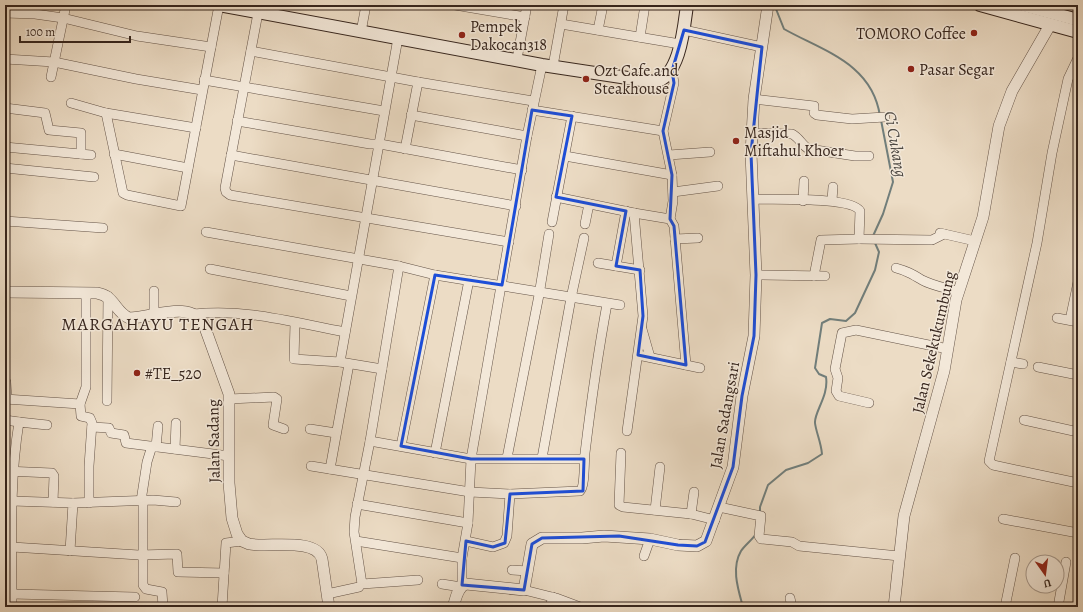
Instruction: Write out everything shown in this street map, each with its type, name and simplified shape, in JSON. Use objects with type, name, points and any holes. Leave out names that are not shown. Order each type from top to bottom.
[{"type":"main road","points":[[219,5],[547,65],[654,82],[664,78],[672,71],[684,30],[687,5]]},
{"type":"main road","points":[[980,5],[1054,15],[1078,20]]},
{"type":"main road","points":[[1023,5],[1054,15],[1078,32]]},
{"type":"street","points":[[51,77],[66,5]]},
{"type":"street","points":[[106,113],[124,194],[179,206],[182,204],[219,5]]},
{"type":"street","points":[[361,32],[366,5]]},
{"type":"street","points":[[455,5],[525,17]]},
{"type":"street","points":[[517,59],[527,5]]},
{"type":"street","points":[[453,607],[462,586],[462,558],[468,523],[471,459],[510,242],[527,136],[534,101],[561,24],[564,5]]},
{"type":"street","points":[[598,30],[603,5]]},
{"type":"street","points":[[640,37],[645,5]]},
{"type":"street","name":"Jalan Sadangsari","points":[[524,590],[532,544],[542,538],[619,536],[650,539],[678,545],[702,544],[706,541],[715,520],[733,467],[742,396],[754,336],[756,274],[752,134],[754,99],[768,5]]},
{"type":"street","points":[[5,13],[35,10],[137,36],[211,47]]},
{"type":"street","points":[[258,13],[225,188],[226,192],[230,195],[510,242]]},
{"type":"street","name":"Jalan Sekekukumbung","points":[[894,607],[904,516],[932,416],[948,349],[959,292],[983,217],[997,133],[1002,113],[1012,91],[1054,15]]},
{"type":"street","points":[[561,24],[680,44]]},
{"type":"street","points":[[684,30],[762,47]]},
{"type":"street","points":[[330,469],[336,433],[344,363],[345,332],[374,180],[384,111],[398,38]]},
{"type":"street","points":[[251,51],[418,82],[534,101]]},
{"type":"street","points":[[1078,58],[1068,79],[1052,153],[1037,243],[989,462],[1011,469],[1078,483]]},
{"type":"street","points":[[5,59],[54,62],[136,80],[202,90]]},
{"type":"street","points":[[672,71],[674,83],[663,131],[672,175],[673,192],[670,219],[674,226],[686,365]]},
{"type":"street","points":[[204,80],[384,111]]},
{"type":"street","points":[[405,149],[418,82]]},
{"type":"street","points":[[754,99],[814,106],[814,113],[817,115],[852,119],[881,117]]},
{"type":"street","points":[[71,103],[106,113],[196,128]]},
{"type":"street","points":[[5,108],[45,113],[49,130],[81,133],[81,154]]},
{"type":"street","points":[[532,110],[663,131]]},
{"type":"street","points":[[411,115],[527,136]]},
{"type":"street","points":[[552,222],[572,116]]},
{"type":"street","points":[[237,121],[370,144],[380,144],[522,170]]},
{"type":"street","points":[[752,134],[792,134],[809,149],[854,156],[869,156]]},
{"type":"street","points":[[5,147],[91,155]]},
{"type":"street","points":[[669,155],[710,152]]},
{"type":"street","points":[[114,154],[188,168]]},
{"type":"street","points":[[231,155],[516,206]]},
{"type":"street","points":[[565,156],[672,175]]},
{"type":"street","points":[[5,168],[94,177]]},
{"type":"street","points":[[803,201],[804,180]]},
{"type":"street","points":[[673,192],[718,186]]},
{"type":"street","points":[[832,200],[833,187]]},
{"type":"street","points":[[556,197],[670,219]]},
{"type":"street","points":[[753,199],[803,201],[832,200],[858,208],[860,211],[859,239]]},
{"type":"street","points":[[585,224],[589,204]]},
{"type":"street","points":[[616,266],[630,212]]},
{"type":"street","points":[[626,431],[642,328],[643,301],[640,270],[630,212]]},
{"type":"street","points":[[5,222],[103,228]]},
{"type":"street","points":[[206,232],[571,298],[620,305]]},
{"type":"street","points":[[814,276],[821,240],[932,240],[941,233],[976,241]]},
{"type":"street","points":[[507,458],[549,234]]},
{"type":"street","points":[[542,458],[571,298],[584,238]]},
{"type":"street","points":[[675,239],[698,238]]},
{"type":"street","points":[[598,263],[640,270]]},
{"type":"street","points":[[399,266],[370,441],[362,475],[354,524],[362,584],[418,580]]},
{"type":"street","points":[[896,268],[913,273],[922,280],[934,285],[959,292]]},
{"type":"street","points":[[210,270],[351,296]]},
{"type":"street","points":[[401,446],[435,274]]},
{"type":"street","points":[[756,274],[825,276]]},
{"type":"street","points":[[435,453],[469,280]]},
{"type":"street","points":[[1057,318],[1074,321],[1078,282]]},
{"type":"street","points":[[154,291],[154,315]]},
{"type":"street","points":[[5,292],[97,293],[108,296],[122,313],[129,318],[182,311],[194,314],[217,311],[242,312],[345,332]]},
{"type":"street","points":[[86,293],[86,387],[80,404],[80,415],[90,418],[92,427],[89,466],[89,503]]},
{"type":"street","points":[[107,401],[108,296]]},
{"type":"street","points":[[311,466],[470,492],[510,494],[580,491],[583,489],[584,459],[592,388],[607,304]]},
{"type":"street","name":"Jalan Sadang","points":[[194,314],[199,317],[204,325],[229,399],[229,456],[232,518],[235,530],[242,541]]},
{"type":"street","points":[[295,323],[290,358],[344,363],[382,369]]},
{"type":"street","points":[[642,328],[650,357]]},
{"type":"street","points":[[869,403],[839,396],[836,391],[838,378],[835,369],[842,333],[856,330],[948,349]]},
{"type":"street","points":[[638,355],[700,368]]},
{"type":"street","points":[[1011,362],[1023,364]]},
{"type":"street","points":[[1038,366],[1078,375]]},
{"type":"street","points":[[6,382],[6,399],[80,404]]},
{"type":"street","points":[[229,399],[274,397],[277,399],[273,425],[284,429]]},
{"type":"street","points":[[5,420],[47,425]]},
{"type":"street","points":[[1024,420],[1078,432]]},
{"type":"street","points":[[12,607],[9,544],[12,501],[9,471],[19,422]]},
{"type":"street","points":[[174,449],[176,423]]},
{"type":"street","points":[[158,426],[154,446],[147,462],[142,501],[142,585],[146,589],[162,592],[163,607]]},
{"type":"street","points":[[92,427],[109,428],[112,433],[124,435],[126,443],[229,456]]},
{"type":"street","points":[[310,429],[336,433]]},
{"type":"street","points":[[370,441],[471,459],[584,459]]},
{"type":"street","points":[[621,453],[618,505],[623,507],[691,514],[715,520]]},
{"type":"street","points":[[655,510],[660,467]]},
{"type":"street","points":[[9,471],[53,474],[53,502]]},
{"type":"street","points":[[691,514],[694,492]]},
{"type":"street","points":[[466,541],[492,547],[504,543],[507,536],[510,494]]},
{"type":"street","points":[[12,501],[73,504],[142,501],[176,502]]},
{"type":"street","points":[[70,551],[73,504]]},
{"type":"street","points":[[357,504],[468,523]]},
{"type":"street","points":[[719,507],[760,515],[759,536],[761,538],[792,542],[799,546],[899,556]]},
{"type":"street","points":[[1003,519],[1078,533]]},
{"type":"street","points":[[644,556],[650,539]]},
{"type":"street","points":[[222,607],[227,542],[242,541],[254,545],[302,546],[315,550],[321,556],[329,607]]},
{"type":"street","points":[[356,541],[462,558]]},
{"type":"street","points":[[9,544],[70,551],[142,555],[177,554],[177,571],[179,572],[224,573]]},
{"type":"street","points":[[1005,607],[1015,558]]},
{"type":"street","points":[[1058,607],[1066,562]]},
{"type":"street","points":[[512,570],[528,571]]},
{"type":"street","points":[[442,584],[462,586],[475,584],[524,590],[553,597],[580,607]]},
{"type":"street","points":[[327,594],[359,587]]},
{"type":"street","points":[[12,594],[134,597]]},
{"type":"street","points":[[550,607],[553,597]]},
{"type":"highlighted area","points":[[684,30],[762,47],[751,153],[756,275],[754,336],[742,396],[733,467],[705,542],[697,546],[678,545],[619,536],[542,538],[532,544],[524,590],[462,585],[466,541],[493,547],[505,543],[510,494],[583,491],[584,459],[471,459],[401,446],[435,275],[502,285],[532,110],[572,116],[556,197],[626,211],[616,266],[640,270],[643,316],[638,355],[686,365],[674,226],[670,219],[672,175],[663,131],[674,83],[672,71]]},
{"type":"waterway","name":"Ci Cukang","points":[[777,5],[776,9],[784,29],[829,52],[844,61],[856,71],[867,83],[875,98],[880,116]]},
{"type":"waterway","name":"Ci Cukang","points":[[873,236],[883,214],[893,182],[881,120]]},
{"type":"waterway","name":"Ci Cukang","points":[[760,513],[760,507],[768,485],[786,470],[808,463],[822,454],[815,423],[815,419],[824,397],[826,384],[826,377],[819,374],[815,368],[822,323],[830,319],[846,321],[855,313],[875,270],[879,252],[875,243]]},
{"type":"waterway","name":"Ci Cukang","points":[[743,607],[736,579],[736,564],[741,551],[756,534]]},
{"type":"place","name":"TOMORO Coffee","points":[[974,33]]},
{"type":"place","name":"Pempek Dakocan318","points":[[462,35]]},
{"type":"place","name":"Pasar Segar","points":[[911,69]]},
{"type":"place","name":"Ozt Cafe and Steakhouse","points":[[586,79]]},
{"type":"place","name":"Masjid Miftahul Khoer","points":[[736,141]]},
{"type":"place","name":"#TE_520","points":[[137,373]]},
{"type":"district","name":"MARGAHAYU TENGAH","points":[[158,324]]}]
